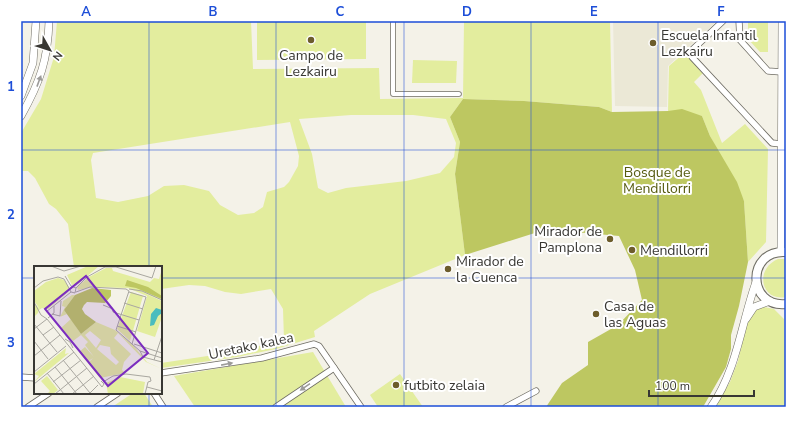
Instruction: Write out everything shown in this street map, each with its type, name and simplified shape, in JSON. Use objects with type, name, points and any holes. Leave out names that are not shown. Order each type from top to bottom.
[{"type":"main road","points":[[783,252],[772,253],[762,262],[756,274],[756,282],[759,290],[770,301],[786,304]]},
{"type":"street","points":[[21,96],[32,63],[36,21]]},
{"type":"street","points":[[21,116],[37,85],[43,67],[48,47],[49,21]]},
{"type":"street","points":[[393,21],[393,94],[459,94]]},
{"type":"street","points":[[724,21],[692,50],[692,57],[772,142],[781,144]]},
{"type":"street","points":[[739,21],[740,40],[768,71],[782,72]]},
{"type":"street","points":[[782,21],[781,144],[783,252]]},
{"type":"street","points":[[711,407],[734,364],[756,282]]},
{"type":"street","points":[[742,330],[754,307],[770,301]]},
{"type":"street","name":"Uretako kalea","points":[[162,374],[262,358],[314,344],[319,346],[334,368]]},
{"type":"street","points":[[276,407],[334,368],[361,407]]},
{"type":"street","points":[[21,377],[34,378]]},
{"type":"street","points":[[506,407],[536,391]]},
{"type":"street","points":[[28,407],[48,394]]},
{"type":"street","points":[[97,407],[116,394]]},
{"type":"street","points":[[155,394],[163,407]]},
{"type":"shaded area","name":"Escuela Infantil Lezkairu","points":[[613,21],[717,21],[668,66],[667,107],[615,106]]},
{"type":"green space","points":[[57,21],[251,21],[253,69],[379,68],[380,99],[463,98],[464,21],[610,21],[612,112],[599,107],[524,101],[463,99],[450,117],[460,142],[455,174],[465,255],[370,294],[314,331],[315,337],[276,349],[237,357],[162,368],[162,363],[234,352],[284,340],[283,309],[271,289],[241,294],[225,292],[205,286],[189,285],[162,289],[162,266],[74,266],[68,224],[56,209],[49,204],[35,178],[28,171],[21,171],[21,133],[41,99],[54,57]],"holes":[[[351,115],[413,115],[446,119],[456,143],[454,157],[440,173],[406,181],[346,188],[328,193],[318,188],[312,154],[299,119]],[[290,122],[299,156],[298,166],[289,182],[284,187],[267,192],[263,207],[254,213],[238,215],[220,205],[209,191],[184,185],[164,186],[148,196],[118,202],[96,198],[91,160],[93,153]]]},
{"type":"green space","name":"Campo de Lezkairu","points":[[257,21],[366,21],[366,59],[257,60]]},
{"type":"green space","points":[[748,21],[768,21],[768,52],[760,52],[748,39]]},
{"type":"green space","points":[[684,53],[703,73],[694,82],[701,90],[722,143],[745,124],[768,149],[766,242],[748,262],[744,201],[710,136],[702,116],[668,111],[669,66]]},
{"type":"green space","points":[[413,60],[457,61],[456,83],[412,83]]},
{"type":"green space","name":"Bosque de Mendillorri","points":[[463,99],[524,101],[599,107],[612,112],[668,111],[682,109],[702,116],[710,136],[737,182],[744,201],[748,262],[739,306],[731,335],[731,349],[726,367],[703,407],[546,407],[562,383],[588,365],[588,342],[618,325],[642,300],[635,270],[619,236],[575,232],[538,232],[465,255],[455,174],[460,142],[450,117]]},
{"type":"green space","points":[[778,259],[786,259],[786,297],[771,295],[766,290],[764,284],[763,277],[766,270],[770,264]]},
{"type":"green space","points":[[764,307],[774,309],[784,319],[786,407],[715,407],[730,382],[738,361],[747,322],[754,311]]},
{"type":"green space","points":[[313,352],[346,407],[195,407],[174,376]]},
{"type":"green space","name":"futbito zelaia","points":[[400,374],[423,407],[378,407],[370,395]]},
{"type":"green space","points":[[132,394],[145,394],[153,407],[112,407]]},
{"type":"place","name":"Campo de Lezkairu","points":[[311,40]]},
{"type":"place","name":"Escuela Infantil Lezkairu","points":[[653,43]]},
{"type":"place","name":"Mirador de Pamplona","points":[[610,239]]},
{"type":"place","name":"Mendillorri","points":[[632,250]]},
{"type":"place","name":"Mirador de la Cuenca","points":[[448,269]]},
{"type":"place","name":"Casa de las Aguas","points":[[596,314]]},
{"type":"place","name":"futbito zelaia","points":[[396,385]]}]
